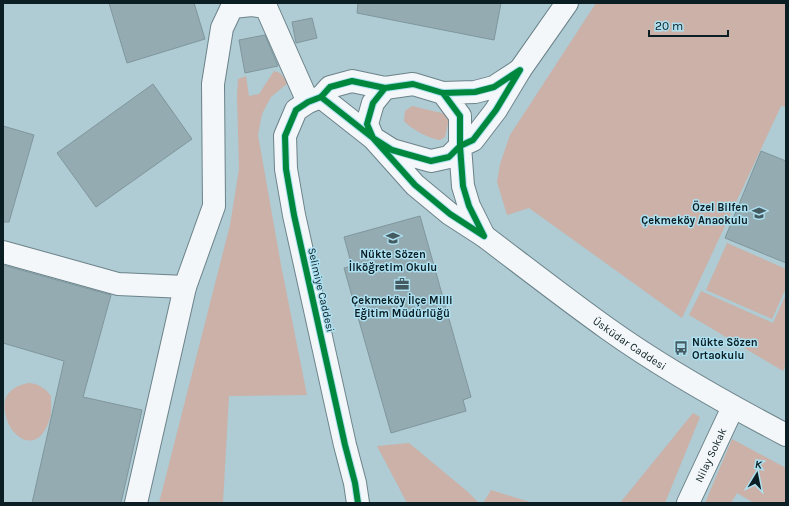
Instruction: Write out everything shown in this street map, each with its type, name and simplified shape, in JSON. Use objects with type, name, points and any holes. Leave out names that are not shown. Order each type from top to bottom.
[{"type":"street","points":[[136,503],[185,287],[214,206],[213,84],[222,28],[232,7],[252,4],[266,7],[315,100],[392,150],[430,162],[449,157],[460,146],[473,140],[496,110],[520,70],[567,3]]},
{"type":"street","points":[[373,138],[367,124],[373,103],[386,88],[414,84],[443,93],[475,92],[494,87],[520,70]]},
{"type":"street","name":"Selimiye Caddesi","points":[[357,493],[294,215],[286,169],[285,136],[296,110],[315,100],[330,87],[352,81],[386,88]]},
{"type":"street","points":[[443,93],[460,116],[460,146],[463,186],[469,206],[484,236]]},
{"type":"street","name":"Üsküdar Caddesi","points":[[373,138],[415,184],[450,214],[484,236],[608,330],[682,378],[733,407],[784,428]]},
{"type":"street","points":[[3,252],[118,284],[185,287]]},
{"type":"street","name":"Nilay Sokak","points":[[688,503],[733,407]]},
{"type":"street","points":[[357,493],[374,503]]},
{"type":"shaded area","points":[[596,3],[786,3],[786,107],[781,106],[682,318],[529,208],[507,215],[497,182],[500,164],[510,135]]},
{"type":"shaded area","points":[[274,71],[280,73],[288,83],[271,97],[262,114],[258,135],[281,265],[307,395],[229,396],[223,503],[159,503],[230,225],[239,169],[238,79],[246,76],[249,96],[259,94]]},
{"type":"shaded area","points":[[412,106],[450,115],[445,137],[440,140],[431,138],[407,124],[404,121],[405,111]]},
{"type":"shaded area","points":[[727,243],[786,269],[786,288],[772,319],[706,290]]},
{"type":"shaded area","points":[[701,291],[773,323],[786,294],[786,364],[783,371],[689,315]]},
{"type":"shaded area","points":[[29,383],[39,385],[49,393],[51,396],[51,413],[44,431],[37,439],[29,441],[21,438],[14,432],[8,423],[5,412],[5,400],[11,390]]},
{"type":"shaded area","points":[[693,413],[700,417],[665,503],[620,503]]},
{"type":"shaded area","points":[[732,439],[786,468],[786,503],[754,503],[737,493],[731,503],[705,503]]},
{"type":"shaded area","points":[[409,443],[479,503],[407,503],[377,446]]},
{"type":"shaded area","points":[[491,490],[533,503],[483,503]]},
{"type":"building","points":[[109,3],[194,3],[205,39],[127,63]]},
{"type":"building","points":[[358,3],[501,3],[494,40],[357,13]]},
{"type":"building","points":[[312,18],[317,38],[296,43],[292,22]]},
{"type":"building","points":[[265,35],[278,66],[245,73],[239,40]]},
{"type":"building","points":[[153,84],[192,139],[96,207],[57,153]]},
{"type":"building","points":[[3,126],[34,135],[9,222],[3,222]]},
{"type":"building","points":[[761,151],[786,161],[786,263],[725,238]]},
{"type":"building","points":[[420,216],[471,397],[463,400],[466,411],[391,433],[344,268],[352,266],[344,237]]},
{"type":"building","points":[[3,265],[111,295],[83,397],[142,410],[121,503],[32,503],[64,361],[3,343]]},
{"type":"cycle path","points":[[385,88],[352,81],[330,87],[321,97],[373,138],[392,150],[431,161],[449,157],[460,146],[473,140],[496,110],[520,70],[494,87],[475,92],[443,93],[413,84],[385,88],[373,103],[367,124],[373,138],[415,185],[450,214],[484,236],[469,206],[463,186],[460,146],[460,116],[443,93]]},
{"type":"cycle path","points":[[321,97],[308,102],[296,110],[285,136],[286,169],[294,215],[345,445],[355,483],[358,503]]},
{"type":"place","name":"Özel Bilfen Çekmeköy Anaokulu","points":[[759,213]]},
{"type":"place","name":"Nükte Sözen İlköğretim Okulu","points":[[393,238]]},
{"type":"place","name":"Çekmeköy İlçe Milli Eğitim Müdürlüğü","points":[[402,284]]},
{"type":"place","name":"Nükte Sözen Ortaokulu","points":[[681,348]]}]
